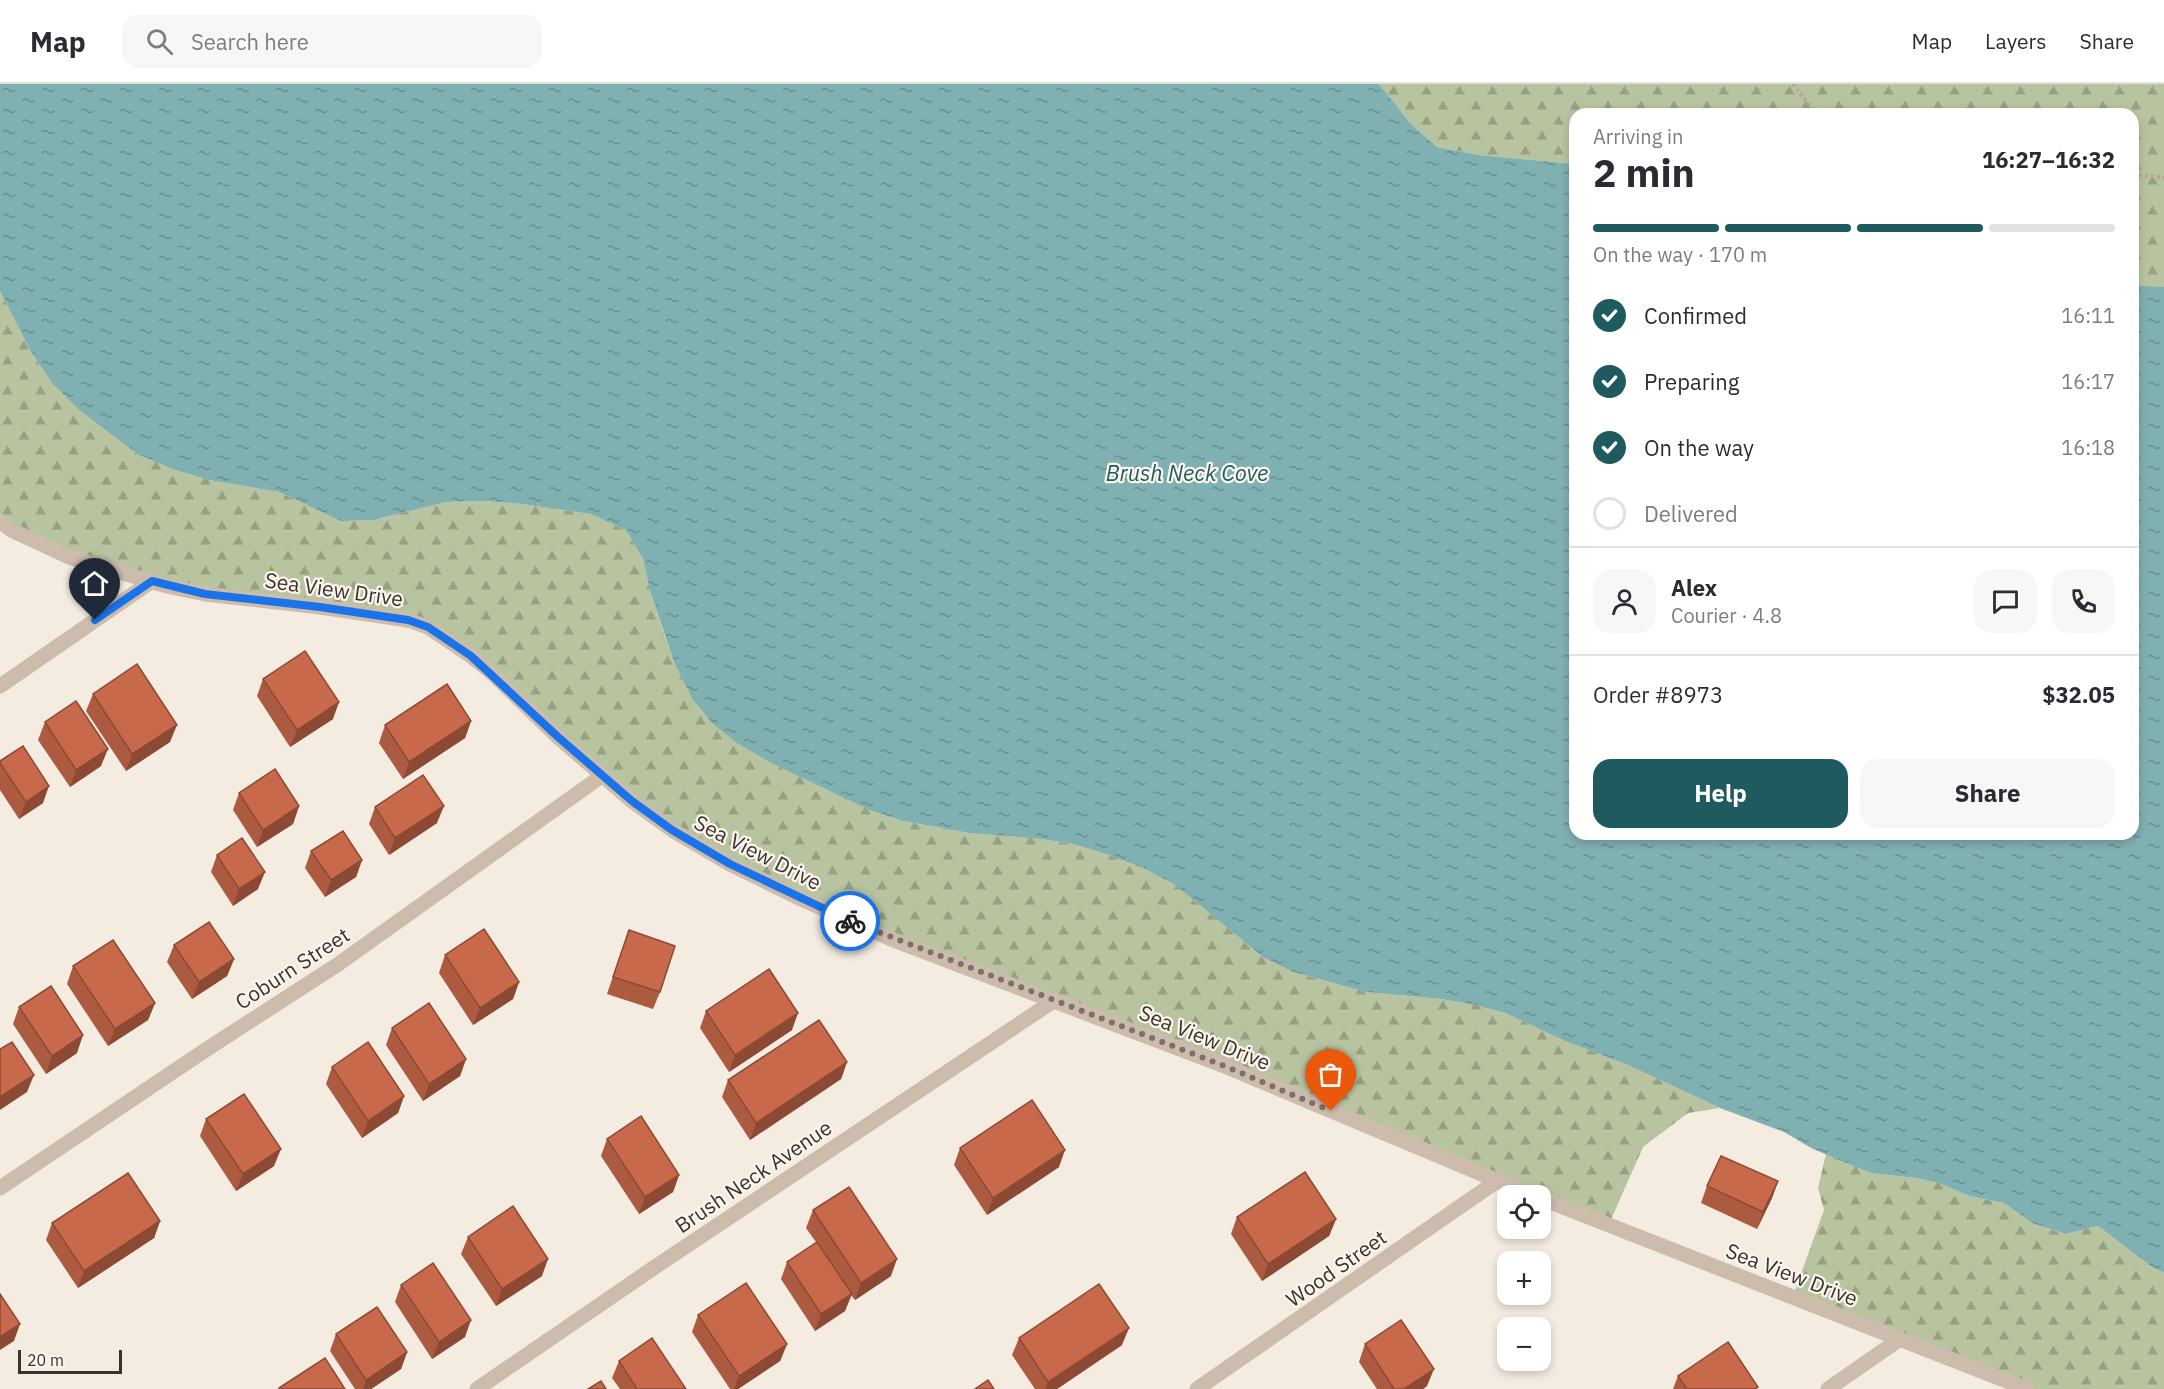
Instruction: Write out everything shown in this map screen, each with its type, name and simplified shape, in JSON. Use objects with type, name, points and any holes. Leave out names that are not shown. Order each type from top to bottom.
[{"type":"street","name":"Sea View Drive","points":[[0,521],[11,530],[69,557],[152,581],[205,594],[408,620],[428,627],[481,664],[558,737],[632,801],[672,830],[730,864],[891,939],[1227,1067],[1507,1185]]},
{"type":"street","points":[[0,686],[152,581]]},
{"type":"street","name":"Coburn Street","points":[[0,1188],[337,965],[603,775]]},
{"type":"street","name":"Brush Neck Avenue","points":[[477,1389],[652,1269],[1055,1000]]},
{"type":"street","name":"Wood Street","points":[[1197,1389],[1497,1181]]},
{"type":"street","name":"Sea View Drive","points":[[1551,1202],[2027,1389]]},
{"type":"street","points":[[1828,1389],[1900,1340]]},
{"type":"path","points":[[1793,84],[1811,108]]},
{"type":"path","points":[[2139,175],[2164,178]]},
{"type":"green space","points":[[1379,84],[2164,84],[2164,287],[2139,285],[2139,108],[1569,108],[1569,163],[1479,155],[1437,147],[1412,125]]},
{"type":"green space","points":[[0,291],[31,352],[52,383],[79,410],[137,454],[172,469],[209,480],[279,492],[341,521],[373,520],[445,502],[483,501],[590,514],[626,530],[643,559],[650,591],[674,662],[692,699],[712,723],[773,764],[869,810],[903,821],[969,833],[1073,844],[1106,854],[1143,868],[1175,885],[1263,957],[1293,972],[1366,992],[1441,999],[1505,1013],[1565,1041],[1628,1065],[1720,1108],[1688,1113],[1643,1147],[1609,1224],[1551,1201],[1551,1185],[1512,1185],[1124,1029],[692,849],[474,660],[426,629],[147,584],[0,522]]},
{"type":"green space","points":[[1826,1154],[1871,1173],[1939,1183],[1969,1196],[2004,1203],[2032,1223],[2064,1234],[2098,1226],[2152,1267],[2164,1273],[2164,1389],[2023,1389],[1794,1293],[1824,1210],[1818,1188]]},
{"type":"water","name":"Brush Neck Cove","points":[[0,84],[1379,84],[1412,125],[1437,147],[1479,155],[1569,163],[1569,840],[2139,840],[2139,285],[2164,287],[2164,1273],[2152,1267],[2098,1226],[2065,1234],[2032,1223],[2004,1203],[1969,1196],[1939,1183],[1871,1173],[1813,1149],[1784,1132],[1720,1108],[1628,1065],[1565,1041],[1505,1013],[1441,999],[1366,992],[1293,972],[1263,957],[1175,885],[1143,868],[1106,854],[1073,844],[969,833],[903,821],[869,810],[773,764],[737,743],[712,723],[692,699],[674,662],[650,591],[643,559],[626,530],[590,514],[483,501],[446,502],[373,520],[341,521],[279,492],[209,480],[172,469],[137,454],[79,410],[52,383],[31,352],[0,291]]},
{"type":"building","points":[[305,651],[339,702],[297,730],[263,679]]},
{"type":"building","points":[[137,664],[177,725],[132,754],[93,694]]},
{"type":"building","points":[[447,684],[471,721],[409,762],[385,725]]},
{"type":"building","points":[[76,701],[108,749],[76,770],[45,722]]},
{"type":"building","points":[[23,746],[49,786],[26,802],[0,763]]},
{"type":"building","points":[[275,769],[299,806],[263,830],[239,793]]},
{"type":"building","points":[[423,775],[444,806],[395,838],[375,807]]},
{"type":"building","points":[[343,831],[362,860],[331,880],[311,851]]},
{"type":"building","points":[[242,838],[265,872],[239,889],[217,855]]},
{"type":"building","points":[[209,922],[234,959],[199,982],[174,945]]},
{"type":"building","points":[[484,929],[519,982],[480,1008],[445,955]]},
{"type":"building","points":[[629,930],[675,946],[660,992],[613,977]]},
{"type":"building","points":[[113,940],[155,1003],[115,1029],[73,966]]},
{"type":"building","points":[[769,969],[798,1013],[735,1055],[706,1011]]},
{"type":"building","points":[[51,986],[83,1035],[52,1056],[19,1007]]},
{"type":"building","points":[[429,1003],[466,1059],[429,1084],[392,1028]]},
{"type":"building","points":[[819,1020],[847,1062],[756,1123],[728,1080]]},
{"type":"building","points":[[12,1042],[34,1075],[0,1097],[0,1049]]},
{"type":"building","points":[[368,1042],[404,1096],[368,1121],[332,1067]]},
{"type":"building","points":[[244,1094],[281,1149],[243,1174],[206,1119]]},
{"type":"building","points":[[1032,1100],[1065,1150],[993,1198],[960,1148]]},
{"type":"building","points":[[641,1116],[679,1175],[645,1197],[607,1139]]},
{"type":"building","points":[[1721,1156],[1778,1181],[1763,1212],[1707,1186]]},
{"type":"building","points":[[1305,1172],[1336,1219],[1268,1264],[1237,1217]]},
{"type":"building","points":[[128,1173],[160,1221],[84,1271],[52,1223]]},
{"type":"building","points":[[849,1187],[897,1259],[861,1283],[813,1210]]},
{"type":"building","points":[[513,1206],[548,1259],[502,1289],[468,1237]]},
{"type":"building","points":[[817,1242],[852,1294],[821,1314],[787,1262]]},
{"type":"building","points":[[433,1263],[471,1320],[439,1342],[401,1285]]},
{"type":"building","points":[[746,1283],[787,1344],[739,1376],[698,1315]]},
{"type":"building","points":[[1099,1284],[1129,1328],[1048,1382],[1019,1338]]},
{"type":"building","points":[[0,1294],[20,1324],[0,1337]]},
{"type":"building","points":[[377,1307],[407,1352],[366,1380],[336,1334]]},
{"type":"building","points":[[1401,1320],[1434,1369],[1404,1389],[1394,1389],[1365,1344]]},
{"type":"building","points":[[652,1338],[686,1389],[637,1389],[619,1361]]},
{"type":"building","points":[[1728,1342],[1758,1387],[1755,1389],[1687,1389],[1678,1376]]},
{"type":"building","points":[[325,1358],[345,1389],[279,1389],[279,1388]]},
{"type":"building","points":[[988,1380],[994,1389],[975,1389]]},
{"type":"building","points":[[601,1381],[606,1389],[588,1389]]},
{"type":"way so far","points":[[850,921],[891,939],[1227,1067],[1331,1111]]},
{"type":"route","points":[[95,620],[152,581],[205,594],[408,620],[428,627],[490,671],[558,737],[632,801],[672,830],[730,864],[850,921]]}]
